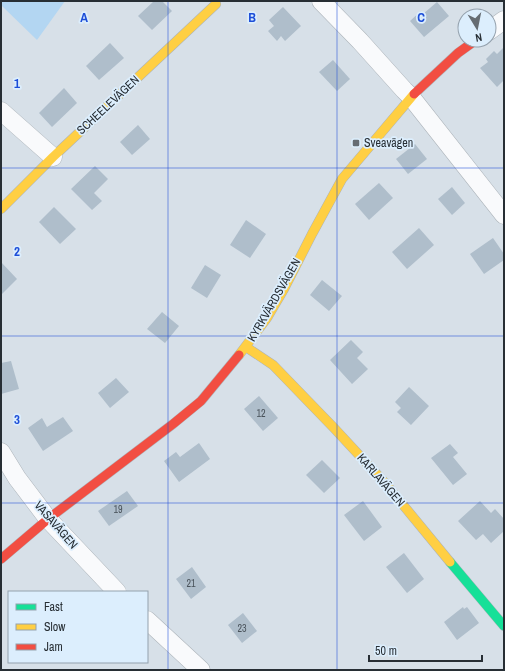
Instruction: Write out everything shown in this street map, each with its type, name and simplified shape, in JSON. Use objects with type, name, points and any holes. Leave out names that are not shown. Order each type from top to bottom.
[{"type":"street","points":[[321,1],[360,41],[404,90],[504,214]]},
{"type":"street","name":"SCHEELEVÄGEN","points":[[1,209],[53,157],[216,4]]},
{"type":"street","name":"KYRKVÄRDSVÄGEN","points":[[1,559],[48,519],[173,424],[200,401],[246,348],[267,318],[342,179],[410,97],[465,48]]},
{"type":"street","points":[[1,111],[53,157]]},
{"type":"street","name":"KARLAVÄGEN","points":[[246,348],[272,365],[334,428],[385,483],[504,626]]},
{"type":"street","name":"VASAVÄGEN","points":[[1,452],[17,478],[48,519],[116,591]]},
{"type":"street","points":[[148,621],[201,670]]},
{"type":"shaded area","points":[[1,1],[65,1],[37,40],[1,5]]},
{"type":"building","points":[[154,1],[162,1],[172,11],[152,30],[138,16]]},
{"type":"building","points":[[437,2],[449,16],[424,37],[410,21],[421,11],[423,14]]},
{"type":"building","points":[[283,7],[301,26],[285,41],[281,36],[277,41],[268,31],[274,26],[269,20]]},
{"type":"building","points":[[110,43],[124,58],[99,80],[86,66]]},
{"type":"building","points":[[504,47],[504,80],[497,87],[480,68],[488,62],[486,59],[494,51],[497,54]]},
{"type":"building","points":[[333,60],[350,79],[337,91],[319,72]]},
{"type":"building","points":[[64,88],[77,103],[52,127],[39,113]]},
{"type":"building","points":[[138,125],[150,139],[132,155],[120,142]]},
{"type":"building","points":[[415,144],[427,159],[408,174],[396,159]]},
{"type":"building","points":[[95,166],[108,179],[94,193],[102,201],[92,210],[71,189]]},
{"type":"building","points":[[379,183],[393,198],[369,220],[355,204]]},
{"type":"building","points":[[452,187],[465,203],[452,215],[438,199]]},
{"type":"building","points":[[54,207],[76,229],[60,244],[39,222]]},
{"type":"building","points":[[246,220],[266,234],[250,258],[230,245]]},
{"type":"building","points":[[419,228],[434,245],[407,269],[392,252]]},
{"type":"building","points":[[493,238],[504,254],[504,260],[484,274],[470,254]]},
{"type":"building","points":[[1,262],[17,279],[1,295]]},
{"type":"building","points":[[205,265],[221,275],[207,298],[191,288]]},
{"type":"building","points":[[322,280],[342,296],[329,311],[310,295]]},
{"type":"building","points":[[162,312],[179,326],[165,343],[147,329]]},
{"type":"building","points":[[351,340],[363,352],[357,358],[368,369],[352,384],[330,360]]},
{"type":"building","points":[[11,361],[19,389],[1,394],[1,363]]},
{"type":"building","points":[[116,378],[129,392],[110,408],[98,393]]},
{"type":"building","points":[[409,387],[429,406],[411,425],[397,412],[401,408],[395,402]]},
{"type":"building","points":[[259,396],[278,418],[263,431],[244,409]]},
{"type":"building","points":[[63,417],[73,431],[43,451],[28,428],[42,418],[47,427]]},
{"type":"building","points":[[199,443],[210,459],[179,482],[164,461],[176,452],[180,457]]},
{"type":"building","points":[[450,444],[458,453],[453,457],[467,474],[453,485],[431,458]]},
{"type":"building","points":[[322,460],[340,478],[324,493],[306,475]]},
{"type":"building","points":[[127,491],[138,506],[109,526],[98,511]]},
{"type":"building","points":[[363,501],[382,527],[364,541],[344,515]]},
{"type":"building","points":[[480,501],[491,513],[495,509],[504,519],[504,531],[491,543],[483,534],[476,540],[458,521]]},
{"type":"building","points":[[404,553],[424,579],[407,593],[386,567]]},
{"type":"building","points":[[192,567],[206,587],[191,599],[176,579]]},
{"type":"building","points":[[463,607],[464,609],[467,607],[479,623],[457,640],[444,622]]},
{"type":"building","points":[[243,613],[257,631],[242,643],[228,625]]},
{"type":"traffic: fast","points":[[450,562],[504,626]]},
{"type":"traffic: slow","points":[[1,209],[53,157],[216,4]]},
{"type":"traffic: slow","points":[[239,355],[267,318],[284,289],[342,179],[414,94]]},
{"type":"traffic: slow","points":[[246,347],[273,365],[334,428],[385,483],[450,562]]},
{"type":"traffic: jam","points":[[414,94],[465,48]]},
{"type":"traffic: jam","points":[[1,559],[48,519],[201,401],[239,355]]},
{"type":"place","name":"Sveavägen","points":[[356,143]]}]
